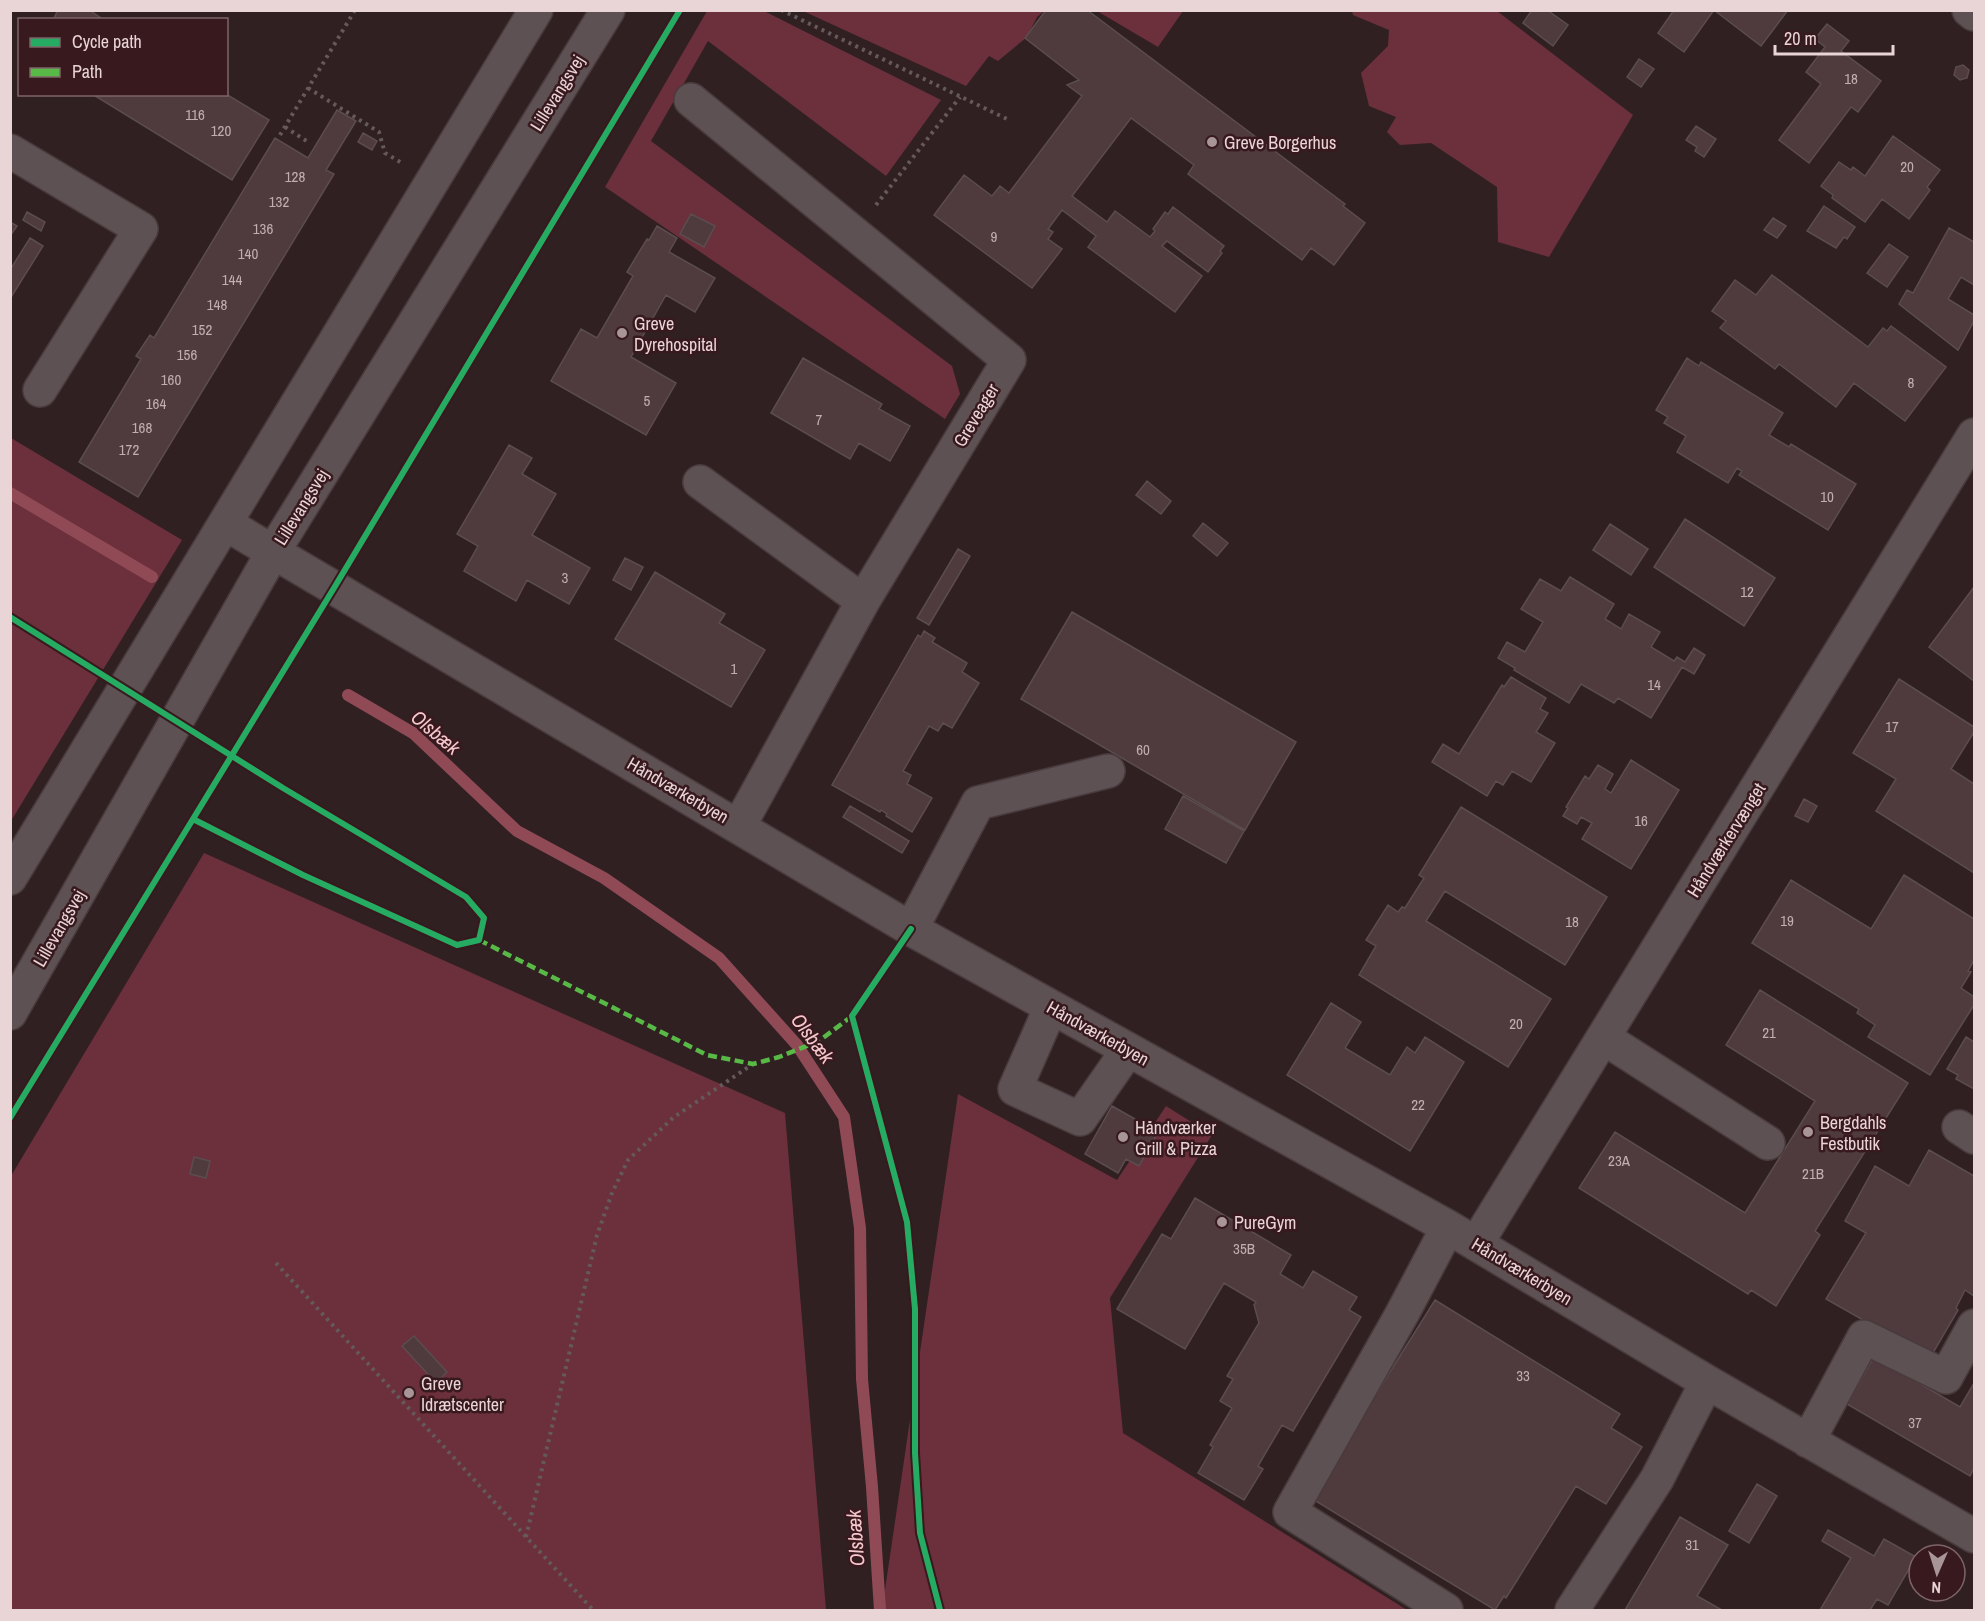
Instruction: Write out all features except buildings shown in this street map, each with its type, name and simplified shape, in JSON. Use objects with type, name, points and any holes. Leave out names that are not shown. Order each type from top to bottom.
[{"type":"street","points":[[10,878],[536,10]]},
{"type":"street","name":"Lillevangsvej","points":[[10,1012],[273,552],[609,10]]},
{"type":"street","points":[[1969,10],[1974,14]]},
{"type":"street","name":"Greveager","points":[[692,100],[1009,360],[863,601],[739,826]]},
{"type":"street","points":[[10,151],[141,229],[40,390]]},
{"type":"street","name":"Håndværkervænget","points":[[1476,1244],[1974,435]]},
{"type":"street","points":[[700,482],[863,601]]},
{"type":"street","name":"Håndværkerbyen","points":[[226,524],[911,929],[1448,1227],[1707,1383],[1974,1536]]},
{"type":"street","points":[[911,929],[978,803],[1108,771]]},
{"type":"street","points":[[1051,1007],[1015,1089],[1080,1119],[1128,1050]]},
{"type":"street","points":[[1604,1038],[1768,1143]]},
{"type":"street","points":[[1446,1611],[1290,1512],[1402,1314],[1448,1227]]},
{"type":"street","points":[[1808,1441],[1864,1337],[1946,1377],[1974,1326]]},
{"type":"street","points":[[1572,1611],[1658,1479],[1707,1383]]},
{"type":"path","points":[[280,135],[355,10]]},
{"type":"path","points":[[781,10],[1007,119]]},
{"type":"path","points":[[308,88],[379,132],[385,153],[398,161]]},
{"type":"path","points":[[854,234],[960,97]]},
{"type":"path","points":[[285,127],[308,141]]},
{"type":"path","points":[[526,1537],[597,1234],[624,1168],[628,1160],[674,1117],[753,1064]]},
{"type":"path","points":[[276,1263],[593,1611]]},
{"type":"shaded area","points":[[707,11],[764,11],[941,100],[886,176],[708,41],[651,141],[952,366],[960,394],[945,419],[605,187]]},
{"type":"shaded area","points":[[803,11],[1044,11],[1037,17],[1027,37],[998,61],[989,56],[966,86]]},
{"type":"shaded area","points":[[1097,11],[1183,11],[1158,47]]},
{"type":"shaded area","points":[[1352,11],[1497,11],[1633,115],[1549,257],[1498,242],[1497,187],[1431,143],[1400,145],[1387,132],[1396,117],[1369,106],[1361,73],[1388,46],[1389,30],[1353,15]]},
{"type":"shaded area","points":[[11,438],[182,540],[11,821]]},
{"type":"shaded area","name":"Greve Idrætscenter","points":[[204,853],[785,1113],[826,1610],[11,1610],[11,1176]]},
{"type":"shaded area","points":[[958,1094],[1117,1180],[1166,1106],[1212,1135],[1110,1298],[1123,1433],[1407,1610],[882,1610]]},
{"type":"waterway","name":"Olsbæk","points":[[10,493],[152,577]]},
{"type":"waterway","name":"Olsbæk","points":[[348,695],[413,733],[517,831],[604,878],[719,958],[797,1045],[844,1117],[860,1228],[862,1379],[880,1610]]},
{"type":"marked path","points":[[479,940],[707,1055],[753,1064],[779,1057],[819,1041],[852,1016]]},
{"type":"cycle path","points":[[193,819],[680,10]]},
{"type":"cycle path","points":[[10,617],[283,788],[466,897],[484,918],[479,940],[457,945],[303,875],[193,819],[10,1118]]},
{"type":"cycle path","points":[[911,929],[852,1016],[907,1222],[915,1309],[915,1453],[920,1533],[940,1610]]},
{"type":"place","name":"Greve Borgerhus","points":[[1212,142]]},
{"type":"place","name":"Greve Dyrehospital","points":[[622,333]]},
{"type":"place","name":"Bergdahls Festbutik","points":[[1808,1132]]},
{"type":"place","name":"Håndværker Grill & Pizza","points":[[1123,1137]]},
{"type":"place","name":"PureGym","points":[[1222,1222]]},
{"type":"place","name":"Greve Idrætscenter","points":[[409,1393]]}]
